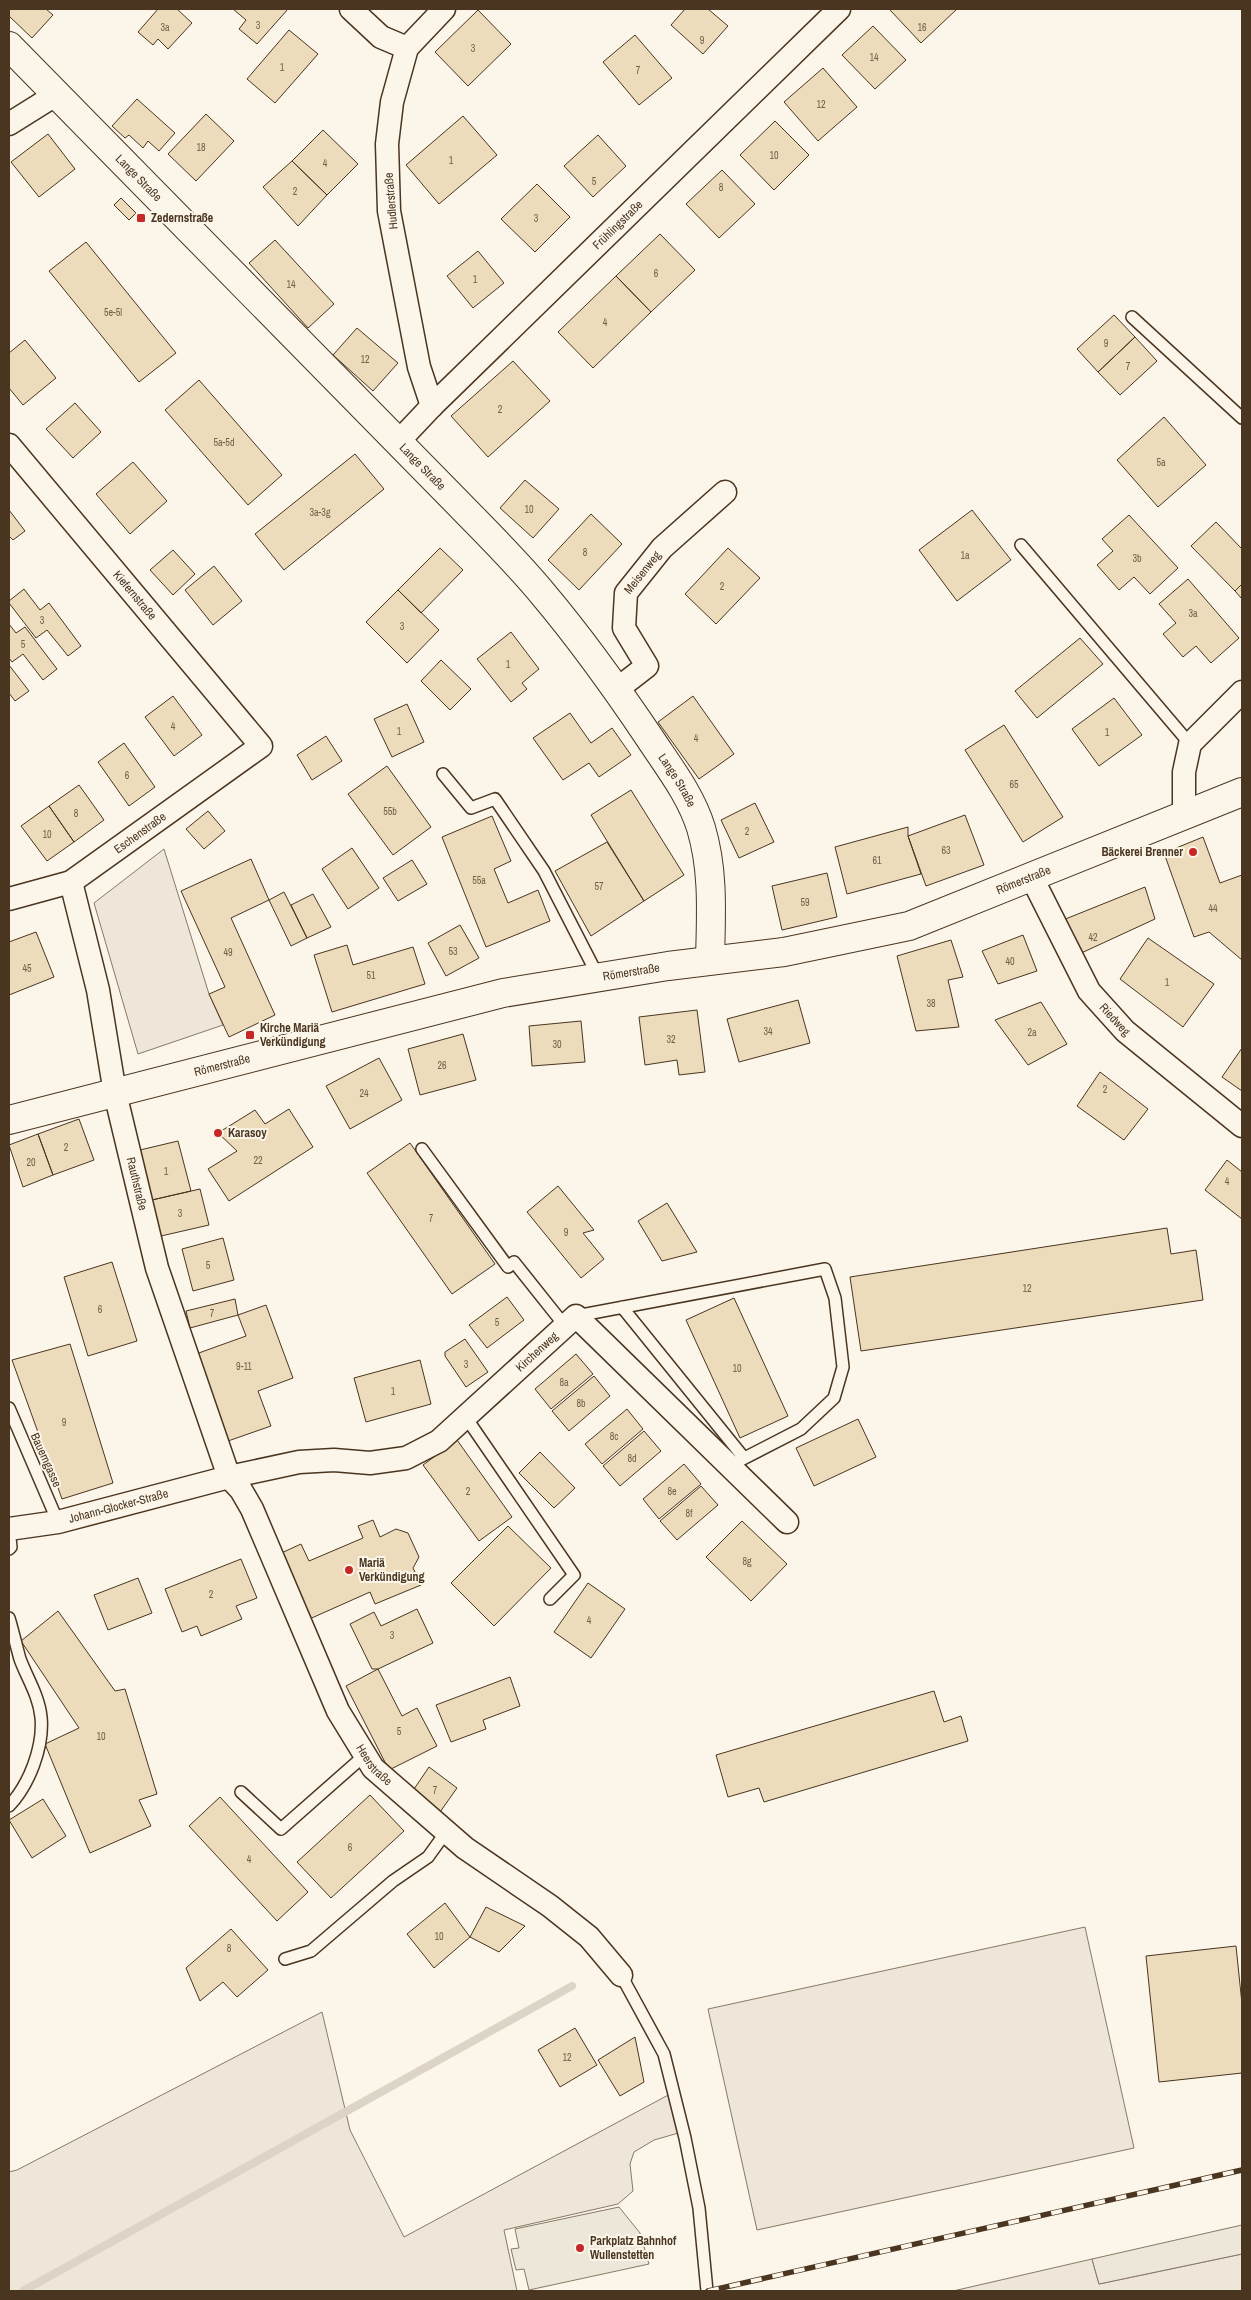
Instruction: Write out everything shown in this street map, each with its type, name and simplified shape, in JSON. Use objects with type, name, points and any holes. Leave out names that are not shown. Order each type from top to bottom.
[{"type":"main road","name":"Lange Straße","points":[[9,46],[398,442],[537,587],[616,690],[673,773],[693,808],[701,827],[709,865],[711,886],[710,960]]},
{"type":"main road","name":"Römerstraße","points":[[9,1120],[467,1001],[598,976],[710,960],[784,952],[909,926],[1242,792]]},
{"type":"street","points":[[351,9],[381,37],[407,48]]},
{"type":"street","name":"Hudlerstraße","points":[[432,406],[419,367],[389,211],[387,144],[392,102],[407,48],[444,9]]},
{"type":"street","name":"Frühlingstraße","points":[[398,442],[432,406],[839,9]]},
{"type":"street","points":[[9,124],[57,94]]},
{"type":"street","name":"Kiefernstraße","points":[[9,445],[261,746]]},
{"type":"street","name":"Meisenweg","points":[[616,690],[647,666],[624,628],[626,594],[662,548],[725,492]]},
{"type":"street","points":[[1184,814],[1184,772],[1190,744],[1242,692]]},
{"type":"street","name":"Eschenstraße","points":[[9,900],[71,882],[261,746]]},
{"type":"street","name":"Riedweg","points":[[1032,878],[1089,991],[1125,1031],[1242,1126]]},
{"type":"street","name":"Rauthstraße","points":[[71,882],[98,990],[115,1094],[158,1268],[229,1477]]},
{"type":"street","points":[[571,1321],[737,1462],[786,1522]]},
{"type":"street","name":"Kirchenweg","points":[[229,1477],[300,1462],[334,1460],[370,1463],[406,1458],[439,1441],[571,1321]]},
{"type":"street","name":"Johann-Glocker-Straße","points":[[9,1530],[58,1522],[229,1477]]},
{"type":"street","name":"Heerstraße","points":[[229,1477],[242,1490],[252,1509],[338,1711],[373,1768],[465,1848],[550,1906],[589,1937],[621,1975]]},
{"type":"lane","points":[[1132,317],[1242,418]]},
{"type":"lane","points":[[1021,545],[1190,744]]},
{"type":"lane","points":[[443,774],[471,808],[496,799],[544,871],[598,976]]},
{"type":"lane","points":[[422,1149],[508,1267],[514,1262],[571,1321],[622,1307],[825,1269],[835,1298],[842,1367],[834,1398],[801,1428],[737,1462],[622,1307]]},
{"type":"lane","name":"Bauerngasse","points":[[9,1408],[58,1522]]},
{"type":"lane","points":[[465,1416],[574,1575],[550,1599]]},
{"type":"lane","points":[[9,1530],[11,1547],[9,1550]]},
{"type":"lane","points":[[9,1618],[20,1660],[34,1692],[42,1718],[37,1760],[19,1795],[9,1806]]},
{"type":"lane","points":[[241,1792],[280,1829],[365,1755]]},
{"type":"lane","points":[[285,1960],[311,1951],[393,1881],[428,1857],[446,1832]]},
{"type":"lane","points":[[621,1975],[664,2054],[685,2138],[699,2208],[707,2291]]},
{"type":"shaded area","points":[[164,849],[209,994],[223,1025],[138,1054],[94,903]]},
{"type":"shaded area","points":[[1085,1927],[1134,2148],[757,2230],[708,2009]]},
{"type":"shaded area","points":[[322,2012],[350,2130],[404,2237],[672,2093],[682,2132],[654,2140],[634,2152],[630,2164],[633,2191],[618,2204],[504,2230],[517,2291],[9,2291],[9,2172],[17,2170]]},
{"type":"shaded area","name":"Parkplatz Bahnhof Wullenstetten","points":[[619,2207],[640,2233],[649,2264],[529,2290],[524,2269],[516,2270],[511,2249],[519,2248],[515,2229]]},
{"type":"shaded area","points":[[1242,2225],[1242,2254],[1099,2284],[1092,2259]]},
{"type":"shaded area","points":[[1242,2254],[1242,2291],[953,2291],[1092,2259],[1099,2284]]},
{"type":"building","points":[[9,9],[46,9],[53,15],[32,38],[9,16]]},
{"type":"building","points":[[158,9],[177,9],[192,23],[168,49],[158,39],[153,45],[138,32]]},
{"type":"building","points":[[233,9],[288,9],[257,44],[239,29],[246,20]]},
{"type":"building","points":[[685,9],[708,9],[728,26],[703,54],[671,25]]},
{"type":"building","points":[[891,9],[957,9],[921,43]]},
{"type":"building","points":[[478,10],[511,44],[468,86],[435,52]]},
{"type":"building","points":[[873,26],[906,60],[875,89],[842,55]]},
{"type":"building","points":[[289,30],[318,54],[275,103],[247,79]]},
{"type":"building","points":[[635,35],[672,78],[639,105],[603,62]]},
{"type":"building","points":[[823,68],[857,107],[818,141],[784,102]]},
{"type":"building","points":[[137,99],[175,133],[159,151],[148,141],[143,148],[129,135],[125,138],[112,126]]},
{"type":"building","points":[[206,114],[234,141],[196,181],[168,154]]},
{"type":"building","points":[[463,116],[497,155],[439,204],[406,165]]},
{"type":"building","points":[[775,121],[809,155],[774,190],[740,155]]},
{"type":"building","points":[[323,130],[358,164],[327,195],[292,161]]},
{"type":"building","points":[[48,134],[75,169],[39,197],[11,162]]},
{"type":"building","points":[[598,135],[626,166],[593,197],[564,166]]},
{"type":"building","points":[[292,161],[327,195],[298,226],[263,187]]},
{"type":"building","points":[[722,170],[755,204],[719,238],[686,204]]},
{"type":"building","points":[[537,184],[570,217],[535,252],[501,219]]},
{"type":"building","points":[[121,198],[136,213],[129,220],[114,205]]},
{"type":"building","points":[[660,234],[695,270],[651,312],[616,276]]},
{"type":"building","points":[[275,240],[334,304],[308,328],[249,263]]},
{"type":"building","points":[[86,242],[176,353],[139,382],[49,271]]},
{"type":"building","points":[[478,251],[504,283],[473,308],[447,276]]},
{"type":"building","points":[[616,276],[651,312],[593,368],[558,332]]},
{"type":"building","points":[[1114,315],[1135,337],[1098,372],[1077,349]]},
{"type":"building","points":[[357,328],[398,363],[373,391],[333,355]]},
{"type":"building","points":[[1135,337],[1157,361],[1120,395],[1098,372]]},
{"type":"building","points":[[25,340],[56,378],[23,405],[9,388],[9,353]]},
{"type":"building","points":[[513,361],[550,401],[488,457],[451,416]]},
{"type":"building","points":[[199,380],[282,475],[248,505],[165,410]]},
{"type":"building","points":[[75,403],[101,432],[73,458],[46,429]]},
{"type":"building","points":[[1164,417],[1206,465],[1158,507],[1117,460]]},
{"type":"building","points":[[355,454],[384,489],[284,570],[255,534]]},
{"type":"building","points":[[133,462],[167,501],[130,534],[96,494]]},
{"type":"building","points":[[525,480],[559,509],[533,538],[500,508]]},
{"type":"building","points":[[9,510],[25,531],[13,540],[9,536]]},
{"type":"building","points":[[972,510],[1011,560],[957,601],[919,550]]},
{"type":"building","points":[[591,514],[622,544],[579,590],[548,560]]},
{"type":"building","points":[[1129,515],[1178,568],[1150,594],[1134,577],[1119,590],[1097,565],[1113,551],[1102,539]]},
{"type":"building","points":[[1216,522],[1242,549],[1242,584],[1235,591],[1191,546]]},
{"type":"building","points":[[440,548],[463,570],[421,613],[398,590]]},
{"type":"building","points":[[728,548],[760,578],[716,624],[685,594]]},
{"type":"building","points":[[173,550],[195,574],[173,595],[150,570]]},
{"type":"building","points":[[214,566],[242,601],[213,625],[185,590]]},
{"type":"building","points":[[1188,579],[1239,638],[1211,663],[1196,646],[1183,657],[1163,634],[1176,623],[1159,604]]},
{"type":"building","points":[[1242,584],[1242,599],[1235,591]]},
{"type":"building","points":[[24,589],[40,610],[49,603],[81,646],[68,656],[47,630],[36,638],[9,603]]},
{"type":"building","points":[[398,590],[439,630],[407,663],[366,622]]},
{"type":"building","points":[[9,624],[16,633],[25,627],[57,669],[43,680],[23,654],[12,662],[9,658]]},
{"type":"building","points":[[511,632],[539,669],[522,683],[527,689],[511,702],[477,659]]},
{"type":"building","points":[[1080,638],[1103,664],[1037,718],[1015,691]]},
{"type":"building","points":[[441,660],[471,689],[450,710],[421,681]]},
{"type":"building","points":[[9,665],[29,691],[15,701],[9,693]]},
{"type":"building","points":[[173,696],[202,735],[174,756],[145,717]]},
{"type":"building","points":[[693,696],[734,754],[699,779],[658,722]]},
{"type":"building","points":[[1114,698],[1142,735],[1099,766],[1072,729]]},
{"type":"building","points":[[407,704],[424,742],[392,757],[374,719]]},
{"type":"building","points":[[570,713],[591,743],[612,728],[631,755],[599,777],[589,763],[563,780],[533,738]]},
{"type":"building","points":[[1004,725],[1063,817],[1023,842],[965,750]]},
{"type":"building","points":[[326,736],[342,761],[312,780],[297,755]]},
{"type":"building","points":[[124,743],[155,787],[129,806],[98,762]]},
{"type":"building","points":[[387,766],[431,827],[393,855],[348,794]]},
{"type":"building","points":[[79,785],[104,820],[74,842],[49,806]]},
{"type":"building","points":[[631,790],[684,875],[644,901],[591,815]]},
{"type":"building","points":[[755,803],[774,842],[739,858],[721,820]]},
{"type":"building","points":[[49,806],[74,842],[47,861],[21,826]]},
{"type":"building","points":[[208,811],[225,831],[204,849],[186,829]]},
{"type":"building","points":[[965,815],[984,865],[926,886],[908,836]]},
{"type":"building","points":[[492,816],[511,861],[494,869],[508,903],[538,890],[550,921],[486,947],[442,837]]},
{"type":"building","points":[[908,827],[908,836],[921,874],[847,894],[835,847]]},
{"type":"building","points":[[1203,837],[1220,883],[1242,875],[1242,960],[1209,932],[1194,937],[1164,853]]},
{"type":"building","points":[[607,842],[644,901],[591,936],[555,871]]},
{"type":"building","points":[[352,848],[379,888],[348,909],[322,869]]},
{"type":"building","points":[[251,859],[269,900],[231,918],[275,1015],[229,1037],[209,994],[225,987],[181,891]]},
{"type":"building","points":[[412,860],[427,884],[398,901],[383,878]]},
{"type":"building","points":[[827,873],[837,917],[782,930],[772,886]]},
{"type":"building","points":[[1145,887],[1155,919],[1077,955],[1063,920]]},
{"type":"building","points":[[284,892],[307,938],[291,946],[269,900]]},
{"type":"building","points":[[313,894],[331,927],[307,938],[291,905]]},
{"type":"building","points":[[460,925],[479,958],[446,976],[428,943]]},
{"type":"building","points":[[36,932],[54,977],[9,995],[9,942]]},
{"type":"building","points":[[1023,935],[1037,971],[998,984],[982,951]]},
{"type":"building","points":[[1148,938],[1214,984],[1183,1027],[1120,979]]},
{"type":"building","points":[[951,940],[963,977],[948,980],[959,1027],[916,1031],[897,956]]},
{"type":"building","points":[[347,945],[353,965],[413,947],[425,984],[332,1012],[314,955]]},
{"type":"building","points":[[798,1000],[810,1043],[739,1062],[727,1019]]},
{"type":"building","points":[[1041,1002],[1067,1044],[1028,1065],[995,1020]]},
{"type":"building","points":[[697,1010],[705,1072],[679,1075],[677,1060],[645,1065],[639,1017]]},
{"type":"building","points":[[581,1021],[585,1062],[532,1066],[529,1026]]},
{"type":"building","points":[[463,1034],[476,1080],[420,1095],[408,1049]]},
{"type":"building","points":[[1242,1048],[1242,1091],[1222,1077]]},
{"type":"building","points":[[379,1058],[402,1100],[350,1129],[326,1086]]},
{"type":"building","points":[[1100,1072],[1148,1109],[1124,1140],[1077,1106]]},
{"type":"building","points":[[289,1109],[313,1147],[229,1201],[208,1169],[237,1151],[218,1133],[255,1110],[265,1124]]},
{"type":"building","points":[[79,1119],[94,1160],[53,1175],[38,1134]]},
{"type":"building","points":[[38,1134],[53,1175],[23,1187],[9,1145]]},
{"type":"building","points":[[178,1141],[191,1191],[152,1200],[140,1150]]},
{"type":"building","points":[[410,1143],[495,1264],[452,1294],[367,1173]]},
{"type":"building","points":[[1227,1160],[1242,1172],[1242,1219],[1205,1190]]},
{"type":"building","points":[[558,1186],[594,1230],[583,1233],[604,1259],[581,1278],[527,1212]]},
{"type":"building","points":[[200,1189],[209,1225],[161,1236],[152,1200]]},
{"type":"building","points":[[667,1203],[697,1252],[662,1261],[638,1221]]},
{"type":"building","points":[[1167,1228],[1171,1254],[1196,1250],[1203,1300],[861,1351],[850,1277]]},
{"type":"building","points":[[223,1238],[234,1280],[193,1291],[182,1249]]},
{"type":"building","points":[[112,1262],[137,1341],[88,1356],[64,1277]]},
{"type":"building","points":[[507,1297],[524,1320],[487,1348],[469,1325]]},
{"type":"building","points":[[734,1298],[788,1416],[740,1438],[686,1320]]},
{"type":"building","points":[[235,1299],[238,1315],[190,1328],[186,1311]]},
{"type":"building","points":[[266,1305],[293,1378],[258,1391],[271,1426],[228,1441],[196,1354],[246,1336],[238,1315]]},
{"type":"building","points":[[465,1339],[488,1372],[466,1387],[445,1356],[445,1352]]},
{"type":"building","points":[[70,1344],[113,1483],[62,1499],[12,1360]]},
{"type":"building","points":[[576,1354],[593,1374],[551,1409],[535,1389]]},
{"type":"building","points":[[420,1360],[431,1404],[366,1422],[354,1378]]},
{"type":"building","points":[[594,1376],[610,1396],[569,1431],[552,1411]]},
{"type":"building","points":[[627,1409],[643,1429],[602,1464],[585,1444]]},
{"type":"building","points":[[858,1419],[876,1457],[814,1486],[796,1448]]},
{"type":"building","points":[[644,1431],[661,1451],[620,1486],[603,1466]]},
{"type":"building","points":[[457,1440],[512,1517],[479,1541],[423,1465]]},
{"type":"building","points":[[540,1452],[575,1488],[554,1508],[519,1473]]},
{"type":"building","points":[[684,1464],[701,1484],[659,1519],[643,1499]]},
{"type":"building","points":[[701,1486],[718,1505],[677,1540],[660,1521]]},
{"type":"building","name":"Mariä Verkündigung","points":[[373,1520],[380,1537],[396,1529],[408,1533],[419,1557],[413,1568],[421,1585],[375,1604],[370,1592],[305,1621],[277,1555],[301,1544],[309,1561],[363,1538],[358,1526]]},
{"type":"building","points":[[742,1521],[787,1564],[751,1601],[706,1557]]},
{"type":"building","points":[[508,1526],[551,1568],[494,1626],[451,1583]]},
{"type":"building","points":[[241,1559],[257,1598],[236,1606],[242,1619],[201,1636],[197,1626],[182,1632],[165,1589]]},
{"type":"building","points":[[138,1578],[152,1613],[108,1630],[94,1595]]},
{"type":"building","points":[[588,1583],[625,1609],[591,1658],[554,1632]]},
{"type":"building","points":[[417,1609],[433,1643],[378,1669],[372,1669],[350,1624],[374,1612],[381,1626]]},
{"type":"building","points":[[58,1611],[115,1691],[125,1689],[157,1794],[139,1800],[151,1826],[90,1853],[45,1744],[79,1728],[21,1641]]},
{"type":"building","points":[[378,1669],[402,1716],[417,1708],[437,1746],[389,1770],[346,1686]]},
{"type":"building","points":[[510,1677],[520,1706],[483,1720],[486,1729],[451,1742],[436,1705]]},
{"type":"building","points":[[934,1691],[944,1722],[961,1716],[968,1741],[764,1802],[759,1788],[728,1797],[716,1755]]},
{"type":"building","points":[[429,1767],[457,1788],[440,1812],[412,1792]]},
{"type":"building","points":[[370,1795],[404,1831],[331,1898],[297,1862]]},
{"type":"building","points":[[220,1797],[308,1892],[277,1921],[189,1826]]},
{"type":"building","points":[[43,1799],[66,1836],[32,1858],[9,1820]]},
{"type":"building","points":[[445,1903],[470,1937],[434,1968],[407,1934]]},
{"type":"building","points":[[486,1907],[525,1926],[499,1952],[470,1937]]},
{"type":"building","points":[[231,1929],[268,1970],[237,1997],[223,1982],[200,2001],[186,1968]]},
{"type":"building","points":[[1236,1946],[1242,2004],[1242,2073],[1159,2082],[1146,1956]]},
{"type":"building","points":[[575,2028],[597,2065],[560,2087],[538,2050]]},
{"type":"building","points":[[635,2037],[644,2082],[620,2096],[598,2060]]},
{"type":"waterway","points":[[23,2291],[572,1986]]},
{"type":"railway","points":[[708,2291],[1242,2170]]},
{"type":"place","name":"Zedernstraße","points":[[141,218]]},
{"type":"place","name":"Bäckerei Brenner","points":[[1193,852]]},
{"type":"place","name":"Kirche Mariä Verkündigung","points":[[250,1035]]},
{"type":"place","name":"Karasoy","points":[[218,1133]]},
{"type":"place","name":"Mariä Verkündigung","points":[[349,1570]]},
{"type":"place","name":"Parkplatz Bahnhof Wullenstetten","points":[[580,2248]]}]
